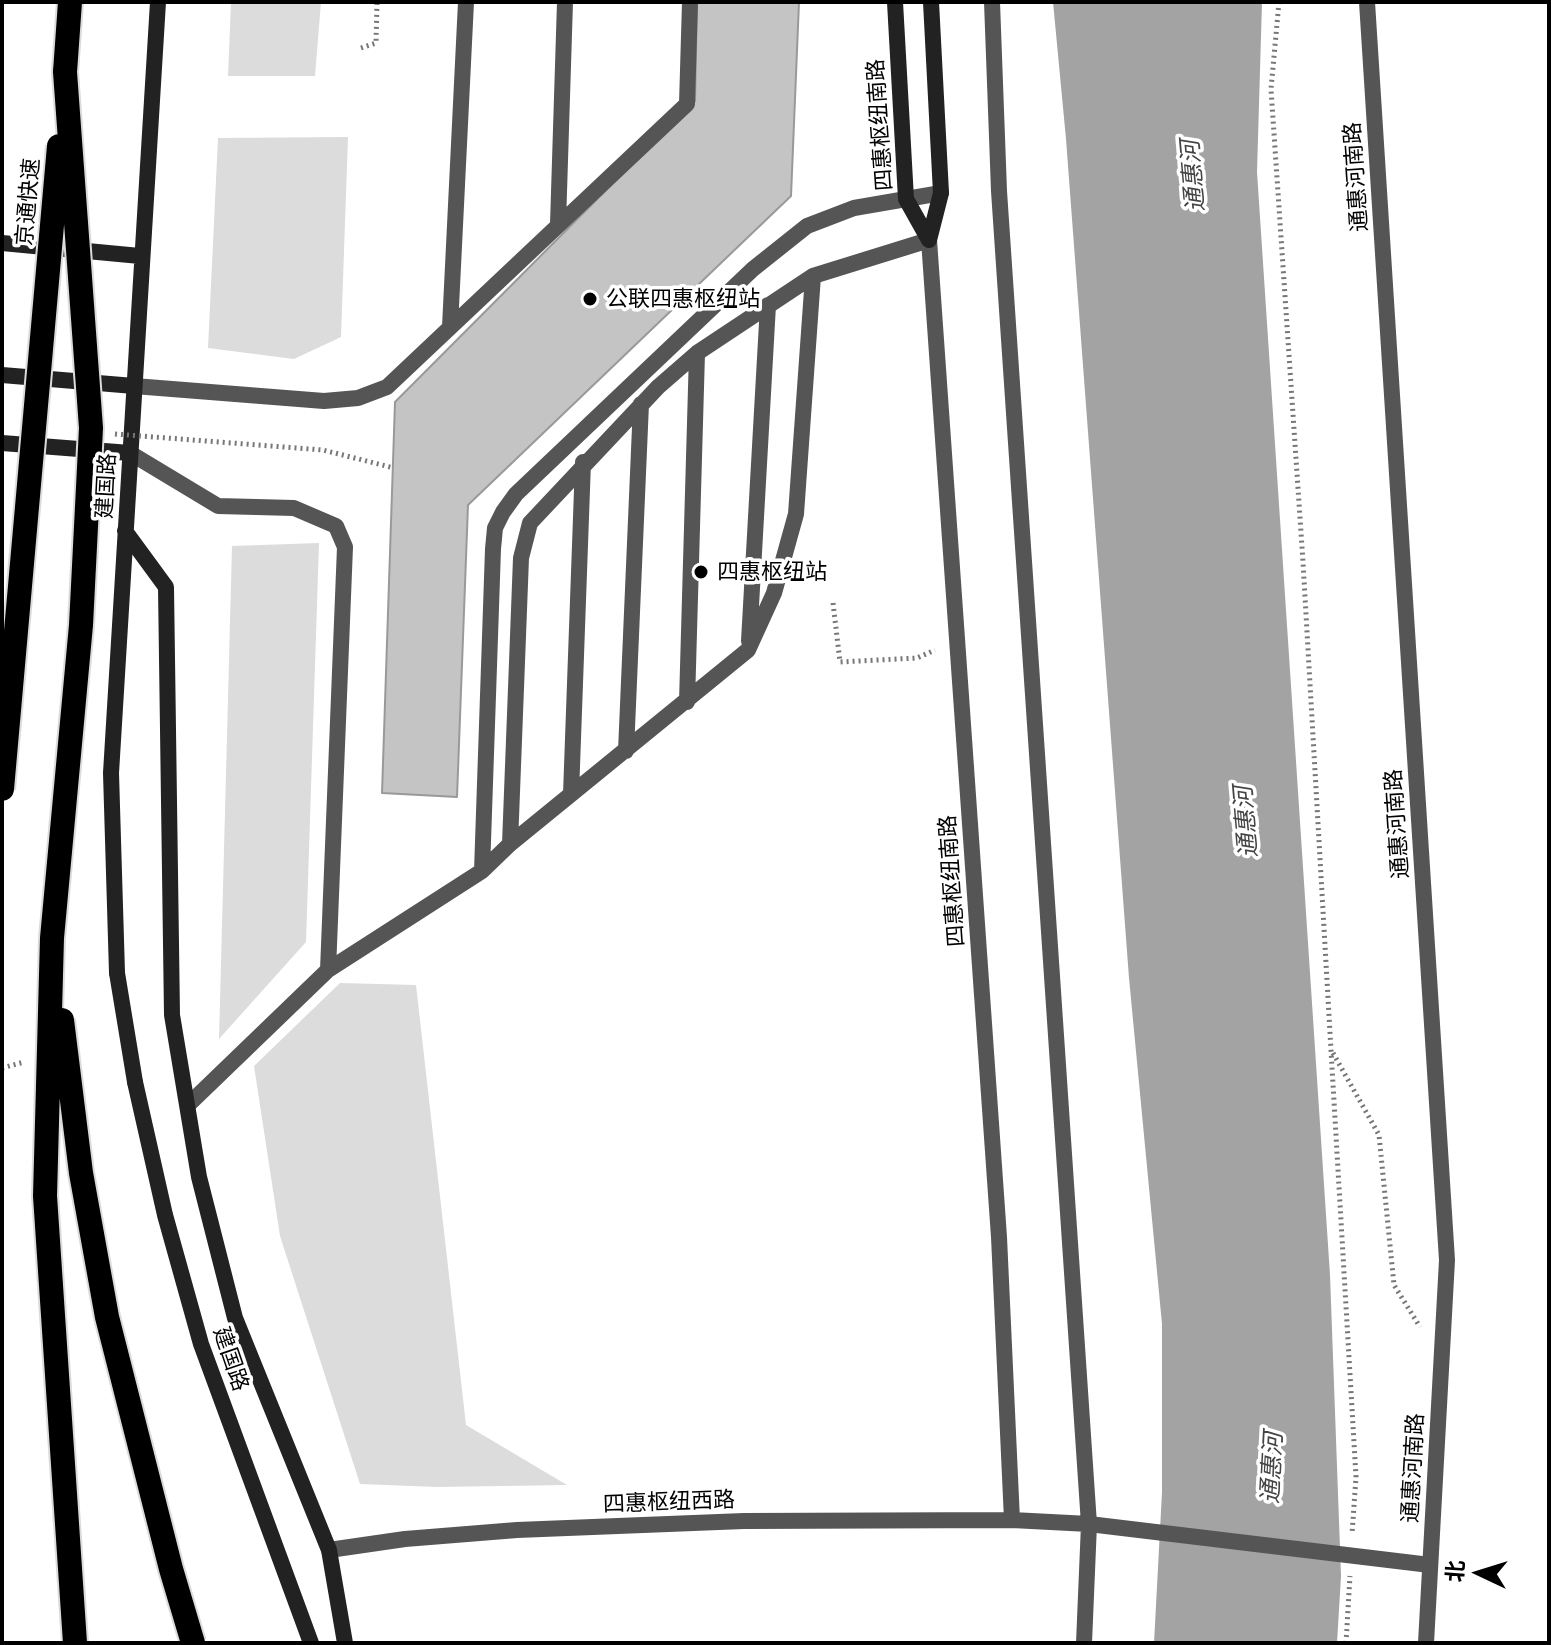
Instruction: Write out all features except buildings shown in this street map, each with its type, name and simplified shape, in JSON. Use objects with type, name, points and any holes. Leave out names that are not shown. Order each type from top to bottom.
[{"type":"highway","name":"京通快速","points":[[2,789],[70,2]]},
{"type":"highway","points":[[65,72],[91,428],[81,625],[52,938],[45,1196],[75,1643]]},
{"type":"highway","points":[[52,938],[81,1173],[107,1317],[193,1643]]},
{"type":"street","name":"建国路","points":[[158,2],[140,256],[111,773],[117,973],[135,1082],[165,1215],[201,1344],[311,1643]]},
{"type":"street","points":[[450,327],[466,2]]},
{"type":"street","points":[[558,224],[565,2]]},
{"type":"street","points":[[2,375],[324,401],[358,398],[387,387],[687,104],[690,2]]},
{"type":"street","name":"四惠枢纽南路","points":[[895,2],[906,199],[929,240]]},
{"type":"street","name":"四惠枢纽南路","points":[[931,2],[941,193],[929,240],[999,1237],[1012,1520]]},
{"type":"street","points":[[992,2],[999,191],[1089,1524],[1084,1643]]},
{"type":"street","name":"通惠河南路","points":[[1367,2],[1447,1260],[1426,1643]]},
{"type":"street","points":[[482,871],[493,549],[495,528],[503,512],[516,494],[753,269],[807,226],[854,208],[941,193]]},
{"type":"street","points":[[510,844],[524,538],[538,512],[641,404],[697,353],[813,276],[929,240]]},
{"type":"street","points":[[2,243],[140,256]]},
{"type":"street","points":[[189,1104],[328,970],[482,871],[510,844],[748,650],[774,593],[796,514],[813,276]]},
{"type":"street","points":[[748,650],[768,305]]},
{"type":"street","points":[[687,702],[697,353]]},
{"type":"street","points":[[626,751],[641,404]]},
{"type":"street","points":[[2,443],[130,453],[218,506],[294,508],[336,526],[345,547],[328,970]]},
{"type":"street","points":[[571,794],[583,462]]},
{"type":"street","points":[[125,531],[166,587],[172,1015],[199,1177],[235,1318],[329,1550],[345,1643]]},
{"type":"street","name":"四惠枢纽西路","points":[[329,1550],[405,1539],[517,1530],[744,1521],[1012,1520],[1089,1524],[1430,1565]]},
{"type":"path","points":[[361,48],[376,43],[377,2]]},
{"type":"path","points":[[1279,2],[1271,89],[1303,562],[1356,1477],[1352,1538]]},
{"type":"path","points":[[109,434],[323,450],[394,468]]},
{"type":"path","points":[[833,603],[840,662],[917,658],[957,640]]},
{"type":"path","points":[[1331,1050],[1379,1135],[1394,1285],[1441,1362]]},
{"type":"path","points":[[1346,1643],[1350,1568]]},
{"type":"shaded area","points":[[231,2],[321,2],[315,76],[228,76]]},
{"type":"shaded area","points":[[348,137],[341,337],[294,359],[208,348],[218,138]]},
{"type":"shaded area","points":[[319,543],[306,942],[219,1039],[232,546]]},
{"type":"shaded area","points":[[340,983],[416,985],[466,1425],[567,1485],[437,1487],[360,1484],[280,1236],[254,1066]]},
{"type":"water","name":"通惠河","points":[[1053,2],[1262,2],[1257,172],[1330,1275],[1341,1576],[1337,1643],[1154,1643],[1162,1492],[1162,1324],[1129,978]]},
{"type":"place","name":"公联四惠枢纽站","points":[[590,299]]},
{"type":"place","name":"四惠枢纽站","points":[[701,572]]}]
